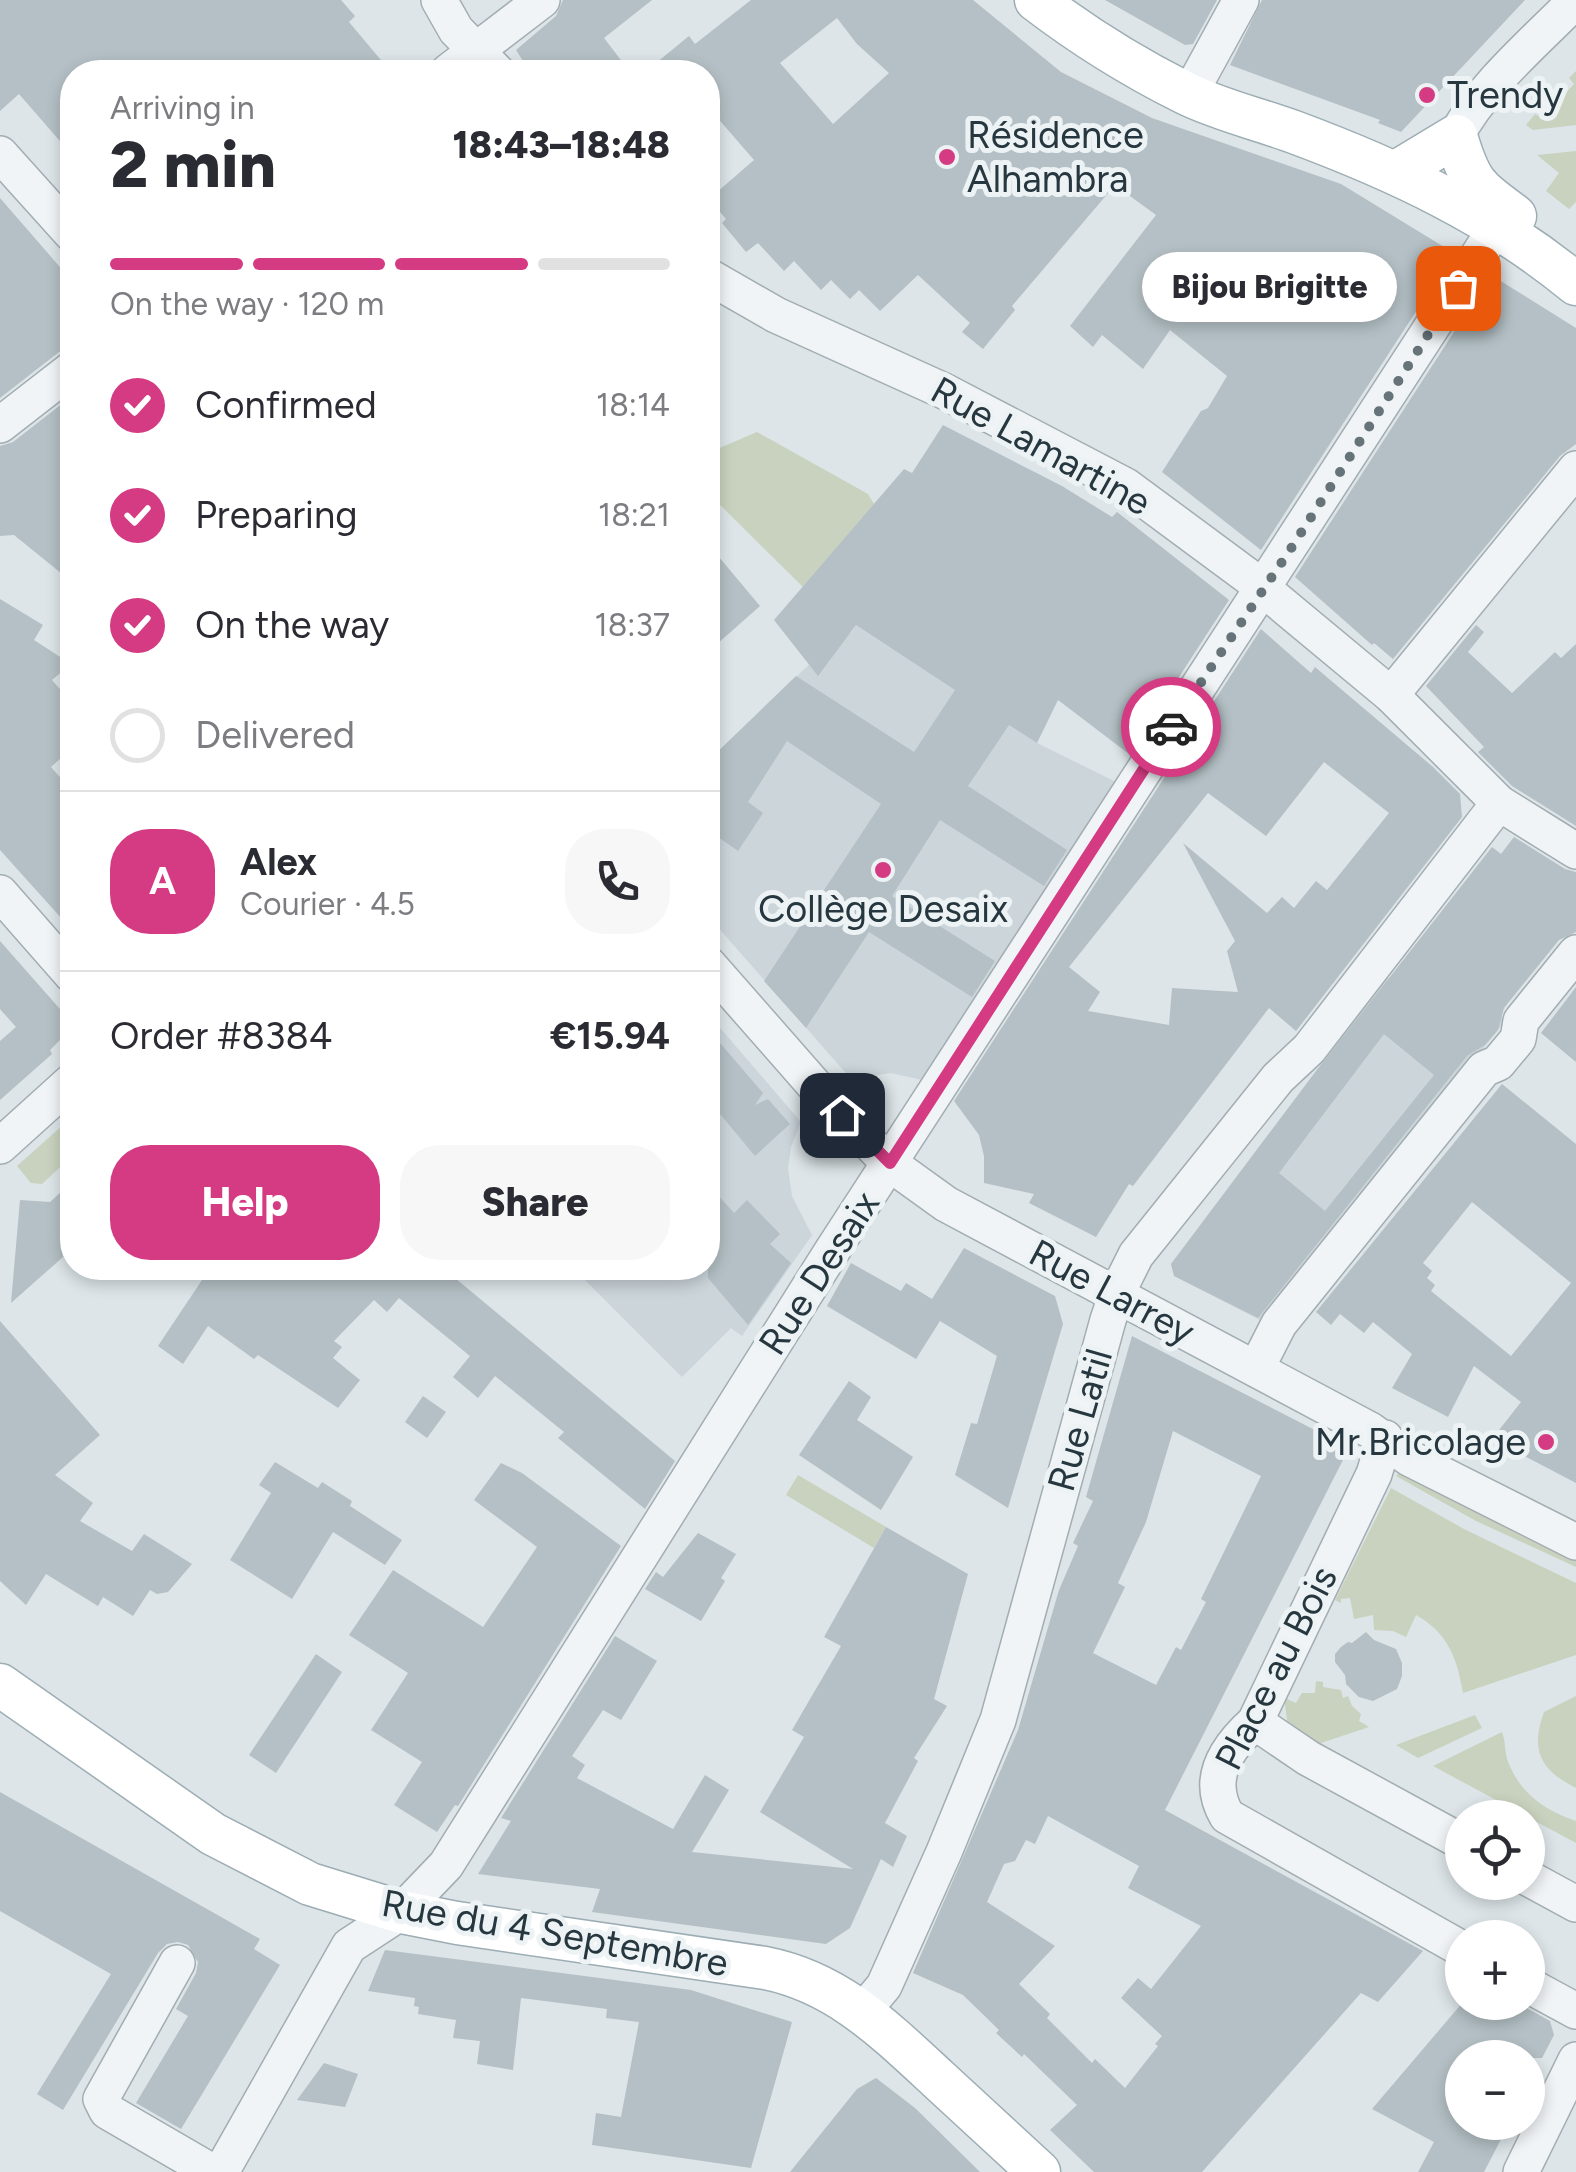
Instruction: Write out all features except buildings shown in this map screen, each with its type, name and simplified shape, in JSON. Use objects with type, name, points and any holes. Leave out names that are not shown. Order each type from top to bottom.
[{"type":"main road","points":[[1036,0],[1084,36],[1188,95],[1398,172],[1496,228],[1576,284]]},
{"type":"main road","points":[[1398,172],[1456,136],[1475,186],[1576,261]]},
{"type":"main road","name":"Rue du 4 Septembre","points":[[1,1689],[213,1834],[310,1884],[401,1912],[793,1974],[840,1996],[862,2012],[1039,2172]]},
{"type":"street","points":[[439,0],[471,60]]},
{"type":"street","points":[[479,60],[542,0]]},
{"type":"street","points":[[1188,95],[1241,0]]},
{"type":"street","points":[[1456,136],[1489,89],[1576,0]]},
{"type":"street","points":[[0,154],[60,221]]},
{"type":"street","name":"Rue Desaix","points":[[221,2172],[349,1946],[401,1912],[446,1865],[890,1163],[1496,228]]},
{"type":"street","name":"Rue Lamartine","points":[[720,283],[776,315],[944,390],[1126,486],[1262,588],[1392,695],[1499,803],[1576,852]]},
{"type":"street","points":[[0,425],[60,378]]},
{"type":"street","points":[[1392,695],[1576,469]]},
{"type":"street","name":"Rue Latil","points":[[862,2012],[884,1986],[998,1720],[1116,1293],[1136,1255],[1278,1078],[1327,1027],[1499,803]]},
{"type":"street","points":[[0,893],[60,961]]},
{"type":"street","points":[[1256,1369],[1279,1324],[1484,1069],[1498,1063],[1518,1038],[1521,1021],[1576,953]]},
{"type":"street","name":"Rue Larrey","points":[[720,978],[823,1095],[890,1163],[946,1204],[1385,1438],[1410,1458],[1576,1542]]},
{"type":"street","points":[[0,1146],[60,1092]]},
{"type":"street","name":"Place au Bois","points":[[1385,1438],[1374,1474],[1255,1722],[1236,1739],[1219,1772],[1216,1788],[1218,1802],[1227,1816],[1445,1938]]},
{"type":"street","points":[[1255,1722],[1308,1758],[1445,1833]]},
{"type":"street","points":[[1545,1887],[1576,1904]]},
{"type":"street","points":[[177,1963],[100,2099],[107,2111],[212,2172]]},
{"type":"street","points":[[1545,1994],[1576,2010]]},
{"type":"street","points":[[1521,2172],[1576,2060]]},
{"type":"shaded area","name":"Collège Desaix","points":[[856,625],[1037,743],[1116,782],[922,1080],[891,1073],[851,1079],[720,930],[720,750],[820,654],[841,627],[851,633]]},
{"type":"shaded area","points":[[1438,963],[1506,1020],[1264,1322],[1174,1276],[1171,1264],[1387,977],[1411,996]]},
{"type":"shaded area","points":[[720,1028],[801,1122],[788,1169],[792,1196],[812,1235],[742,1336],[731,1328],[682,1377],[585,1280],[720,1280]]},
{"type":"green space","points":[[1576,71],[1576,125],[1533,130],[1526,125],[1535,114],[1542,118],[1574,84],[1569,78]]},
{"type":"green space","points":[[1576,151],[1576,202],[1569,209],[1546,191],[1559,173],[1537,155]]},
{"type":"green space","points":[[757,432],[868,494],[874,504],[803,587],[720,505],[720,448]]},
{"type":"green space","points":[[60,1128],[60,1167],[42,1184],[31,1183],[17,1166]]},
{"type":"green space","points":[[1402,1470],[1576,1552],[1576,1567],[1476,1521],[1396,1476]]},
{"type":"green space","points":[[798,1475],[886,1527],[874,1548],[786,1495]]},
{"type":"green space","points":[[1391,1488],[1464,1529],[1576,1583],[1576,1655],[1463,1693],[1449,1648],[1427,1622],[1416,1615],[1406,1637],[1393,1631],[1374,1630],[1373,1615],[1354,1619],[1350,1598],[1341,1599],[1341,1603],[1335,1600]]},
{"type":"green space","points":[[1316,1681],[1323,1682],[1323,1687],[1341,1690],[1343,1698],[1348,1696],[1361,1714],[1359,1721],[1369,1727],[1315,1745],[1288,1726],[1284,1698],[1296,1703],[1302,1693],[1315,1693]]},
{"type":"green space","points":[[1576,1696],[1576,1788],[1546,1766],[1538,1737],[1544,1712]]},
{"type":"green space","points":[[1475,1715],[1482,1728],[1418,1758],[1396,1745]]},
{"type":"green space","points":[[1502,1732],[1514,1775],[1537,1800],[1496,1800],[1433,1766]]},
{"type":"green space","points":[[1545,1806],[1576,1821],[1576,1843],[1545,1826]]},
{"type":"way so far","points":[[1171,727],[1458,288]]},
{"type":"place","name":"Trendy","points":[[1427,95]]},
{"type":"place","name":"Résidence Alhambra","points":[[947,157]]},
{"type":"place","name":"Bijou Brigitte","points":[[1458,288]]},
{"type":"place","name":"Collège Desaix","points":[[883,870]]},
{"type":"place","name":"Mr.Bricolage","points":[[1546,1442]]},
{"type":"route","points":[[842,1115],[890,1163],[1171,727]]}]
